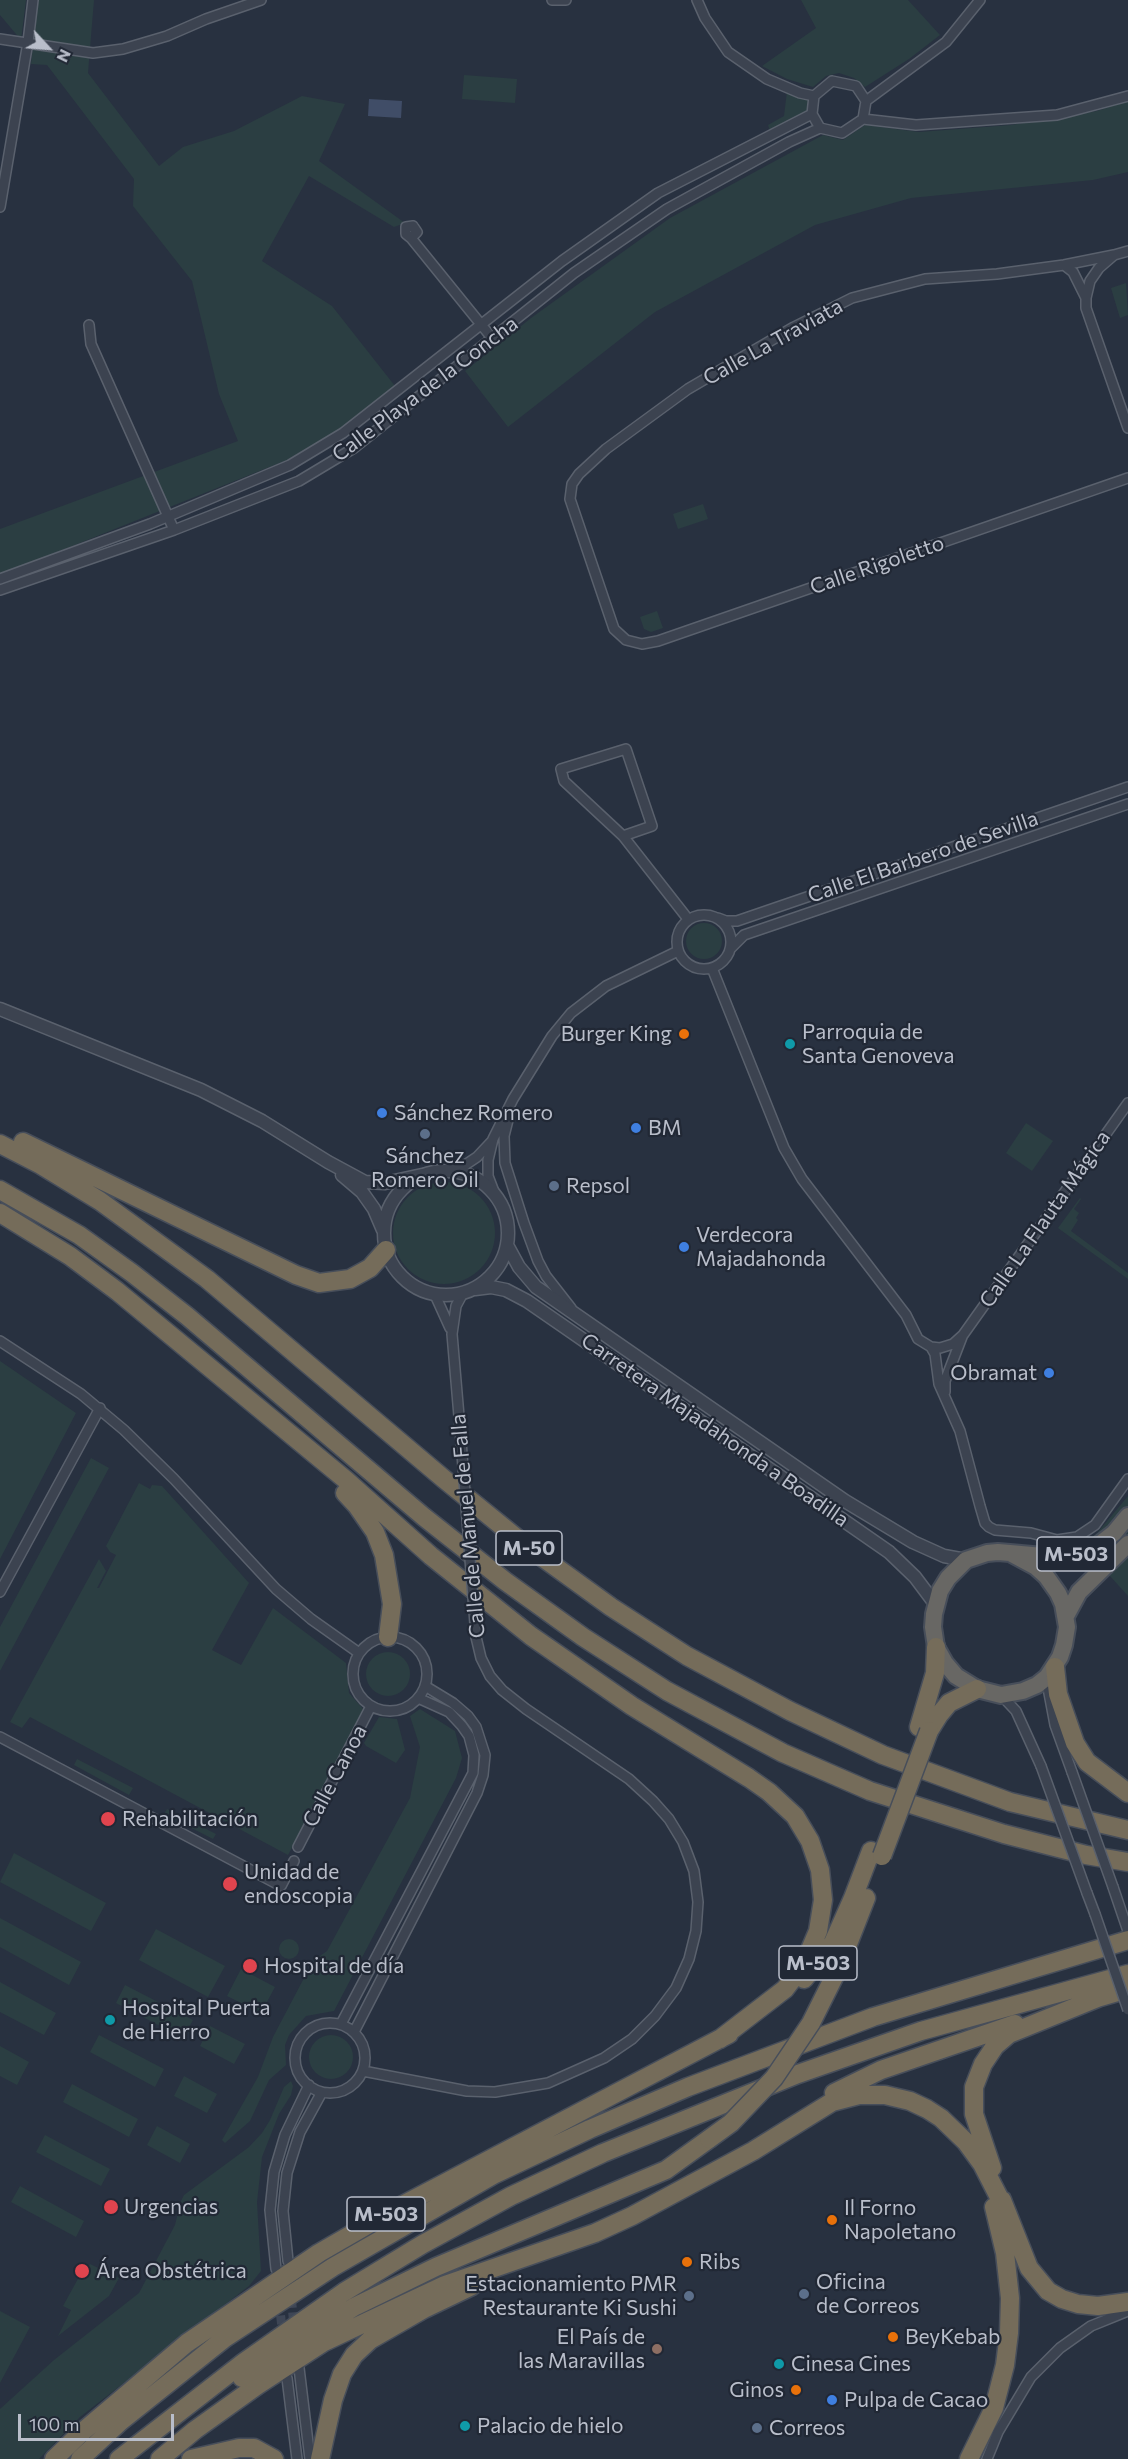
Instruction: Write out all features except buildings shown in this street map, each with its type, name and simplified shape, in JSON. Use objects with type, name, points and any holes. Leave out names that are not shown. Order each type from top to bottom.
[{"type":"highway","points":[[0,1132],[296,1275],[319,1283],[350,1279],[370,1268],[386,1250]]},
{"type":"highway","name":"M-50","points":[[0,1144],[41,1165],[100,1201],[198,1273],[524,1544],[610,1607],[687,1656],[790,1711],[883,1755],[1010,1802],[1128,1830]]},
{"type":"highway","name":"M-50","points":[[0,1190],[79,1235],[132,1273],[187,1316],[424,1517],[505,1581],[583,1637],[667,1691],[783,1753],[870,1791],[1004,1834],[1086,1855],[1128,1862]]},
{"type":"highway","points":[[0,1213],[70,1256],[117,1291],[346,1480],[431,1556],[531,1636],[623,1700],[756,1783],[795,1816],[810,1841],[820,1870],[823,1900],[818,1931],[804,1964],[785,1989],[720,2039]]},
{"type":"highway","points":[[237,1391],[357,1506],[375,1532],[390,1578],[392,1604],[388,1637]]},
{"type":"highway","name":"M-503","points":[[136,2459],[250,2372],[354,2307],[436,2266],[666,2170],[731,2123],[774,2078],[812,2023],[839,1967],[876,1854],[924,1729],[935,1672],[936,1647],[933,1627],[936,1605],[948,1578],[966,1560],[987,1553],[1060,1556],[1080,1554],[1096,1547],[1114,1533],[1128,1516]]},
{"type":"highway","name":"M-503","points":[[1066,1616],[1079,1592],[1128,1544]]},
{"type":"highway","name":"M-503","points":[[1010,1553],[1029,1563],[1046,1576],[1058,1593],[1066,1616],[1065,1645],[1051,1672]]},
{"type":"highway","points":[[936,1647],[956,1676],[977,1689],[1001,1695],[1023,1691],[1037,1685],[1051,1672],[1075,1743],[1087,1762],[1128,1793]]},
{"type":"highway","name":"M-503","points":[[924,1729],[949,1703],[977,1689]]},
{"type":"highway","name":"M-503","points":[[56,2459],[81,2433],[187,2343],[319,2253],[407,2202],[760,2018],[792,1993],[833,1943],[876,1854]]},
{"type":"highway","points":[[80,2459],[121,2421],[225,2338],[333,2267],[495,2174],[590,2128],[688,2087],[873,2017],[1128,1940]]},
{"type":"highway","points":[[119,2459],[244,2362],[344,2292],[423,2244],[511,2196],[603,2153],[798,2074],[921,2031],[1128,1974]]},
{"type":"highway","points":[[720,2169],[770,2133],[827,2097],[881,2070],[1128,1989]]},
{"type":"highway","points":[[1100,1997],[1009,2034],[995,2046],[983,2064],[974,2087],[974,2114],[1006,2211],[1029,2268],[1048,2291],[1062,2299],[1078,2304],[1098,2306],[1128,2302]]},
{"type":"highway","points":[[160,2459],[249,2391],[324,2342],[445,2285],[595,2233],[632,2216],[720,2169],[832,2102],[859,2095],[896,2096],[941,2118],[966,2142],[982,2164],[1006,2211]]},
{"type":"highway","points":[[966,2142],[992,2201],[1005,2253],[1010,2298],[1005,2365],[994,2408],[969,2459]]},
{"type":"highway","points":[[320,2459],[333,2400],[342,2374],[354,2355],[370,2340],[423,2309],[547,2250]]},
{"type":"highway","points":[[191,2459],[239,2448],[254,2448],[274,2459]]},
{"type":"street","points":[[0,207],[33,0]]},
{"type":"street","points":[[0,39],[93,54],[123,49],[167,36],[206,19],[261,0]]},
{"type":"street","points":[[552,0],[566,0]]},
{"type":"street","points":[[697,0],[705,18],[728,52],[767,79],[800,93],[814,96]]},
{"type":"street","points":[[866,101],[946,42],[980,0]]},
{"type":"street","points":[[863,119],[866,101],[856,86],[832,81],[814,96],[812,114],[819,128],[842,133],[863,119],[916,124],[1057,115],[1128,96]]},
{"type":"street","name":"Calle Playa de la Concha","points":[[0,579],[168,516],[290,465],[343,434],[562,261],[658,193],[812,114]]},
{"type":"street","name":"Calle Playa de la Concha","points":[[0,590],[174,530],[299,481],[354,448],[574,273],[667,209],[819,128]]},
{"type":"street","points":[[411,238],[492,338]]},
{"type":"street","name":"Calle La Traviata","points":[[626,640],[614,629],[570,499],[572,484],[579,474],[606,449],[688,389],[794,327],[852,298],[925,279],[997,274],[1064,265],[1128,251]]},
{"type":"street","points":[[1114,255],[1099,268],[1090,281],[1086,308],[1128,428]]},
{"type":"street","points":[[1064,265],[1072,272],[1086,298]]},
{"type":"street","points":[[89,325],[91,344],[174,530]]},
{"type":"street","name":"Calle Rigoletto","points":[[626,640],[642,644],[658,641],[1128,478]]},
{"type":"street","points":[[622,836],[652,826],[626,749],[561,769],[564,781],[622,836],[688,919]]},
{"type":"street","name":"Calle El Barbero de Sevilla","points":[[718,918],[737,921],[1128,787]]},
{"type":"street","name":"Calle El Barbero de Sevilla","points":[[731,948],[744,935],[1128,804]]},
{"type":"street","points":[[703,914],[718,918],[729,931],[731,948],[724,960],[712,968],[695,968],[687,964],[678,951],[677,933],[688,919],[703,914]]},
{"type":"street","points":[[328,1162],[362,1192],[374,1209],[383,1230],[386,1250],[393,1266],[404,1280],[418,1290],[435,1295],[462,1293],[475,1289],[490,1278],[501,1263],[507,1245],[508,1228],[504,1211],[488,1176],[488,1160],[493,1139],[513,1099],[545,1047],[571,1013],[606,986],[678,951]]},
{"type":"street","points":[[712,968],[784,1148],[802,1179],[906,1315],[918,1339],[931,1347],[940,1348],[953,1344],[963,1335]]},
{"type":"street","points":[[0,1009],[201,1090],[262,1121],[365,1182],[386,1183],[465,1165],[477,1157],[493,1139]]},
{"type":"street","points":[[513,1099],[504,1136],[506,1163],[538,1261],[546,1276],[577,1316]]},
{"type":"street","name":"Calle La Flauta Mágica","points":[[963,1335],[1128,1103]]},
{"type":"street","points":[[442,1171],[463,1173],[481,1182],[496,1197]]},
{"type":"street","points":[[383,1230],[387,1213],[395,1197],[407,1184],[422,1175]]},
{"type":"street","name":"Carretera Majadahonda a Boadilla","points":[[507,1245],[519,1266],[536,1287],[577,1316],[890,1530],[944,1556],[966,1560]]},
{"type":"street","name":"Carretera Majadahonda a Boadilla","points":[[475,1289],[491,1287],[506,1290],[561,1324],[889,1552],[919,1582],[936,1605]]},
{"type":"street","name":"Calle de Manuel de Falla","points":[[363,2070],[467,2091],[495,2092],[548,2083],[596,2062],[632,2038],[655,2016],[676,1988],[689,1959],[696,1931],[698,1902],[690,1861],[683,1842],[669,1819],[629,1779],[525,1709],[502,1690],[490,1676],[481,1658],[476,1637],[452,1334],[456,1306],[462,1293]]},
{"type":"street","name":"Calle de Manuel de Falla","points":[[435,1295],[452,1334]]},
{"type":"street","points":[[946,1398],[945,1381],[963,1335]]},
{"type":"street","points":[[0,1341],[100,1408],[174,1479],[276,1590],[311,1619],[359,1653]]},
{"type":"street","points":[[931,1347],[935,1354],[939,1384],[960,1431],[985,1523],[995,1530],[1031,1533],[1057,1540],[1077,1537],[1095,1525],[1128,1479]]},
{"type":"street","points":[[0,1592],[100,1408]]},
{"type":"street","points":[[388,1637],[400,1638],[411,1643],[425,1662],[427,1674],[425,1686],[418,1698],[400,1709],[391,1711],[374,1707],[364,1700],[356,1690],[353,1677],[354,1665],[359,1653],[377,1639],[388,1637]]},
{"type":"street","points":[[1051,1672],[1056,1725],[1128,1931]]},
{"type":"street","points":[[354,2032],[477,1793],[483,1775],[485,1755],[476,1727],[453,1703],[425,1686]]},
{"type":"street","points":[[1001,1695],[1016,1711],[1041,1766],[1128,2010]]},
{"type":"street","points":[[341,2024],[473,1773],[474,1755],[469,1736],[462,1725],[448,1712],[418,1698]]},
{"type":"street","name":"Calle Canoa","points":[[300,1847],[374,1707]]},
{"type":"street","points":[[0,1731],[281,1881]]},
{"type":"street","points":[[0,1737],[281,1886],[281,1881],[292,1861]]},
{"type":"street","points":[[320,2024],[341,2024],[354,2032],[361,2040],[364,2050],[363,2070],[350,2086],[341,2091],[322,2092],[309,2085],[296,2067],[297,2046],[302,2036],[320,2024]]},
{"type":"street","points":[[276,2269],[270,2210],[274,2172],[285,2135],[309,2085]]},
{"type":"street","points":[[288,2261],[283,2211],[287,2173],[300,2133],[322,2092]]},
{"type":"street","points":[[987,2459],[998,2432],[1030,2377],[1060,2348],[1091,2326],[1128,2311]]},
{"type":"street","points":[[298,2368],[309,2459]]},
{"type":"street","points":[[287,2378],[297,2459]]},
{"type":"green space","points":[[0,0],[26,0],[21,40],[0,15]]},
{"type":"green space","points":[[38,0],[94,0],[88,73],[159,166],[183,147],[234,131],[302,96],[345,104],[319,161],[405,223],[394,227],[309,176],[262,261],[332,306],[395,386],[334,434],[287,460],[0,575],[0,529],[238,441],[219,394],[192,281],[133,206],[134,179],[47,65],[31,64]]},
{"type":"green space","points":[[801,0],[908,0],[940,35],[909,59],[865,87],[854,78],[839,73],[826,76],[813,87],[787,79],[762,66],[816,28]]},
{"type":"green space","points":[[464,75],[517,79],[515,103],[462,99]]},
{"type":"green space","points":[[787,91],[810,99],[810,112],[770,131],[768,125],[784,116]]},
{"type":"green space","points":[[1128,101],[1128,172],[1093,180],[911,198],[815,225],[655,312],[508,427],[465,371],[531,318],[670,218],[823,135],[843,140],[865,125],[919,132],[1011,125],[1097,111]]},
{"type":"green space","points":[[1126,283],[1128,315],[1120,318],[1111,288]]},
{"type":"green space","points":[[703,504],[708,519],[678,529],[673,514]]},
{"type":"green space","points":[[657,611],[663,628],[651,632],[644,629],[640,617]]},
{"type":"green space","points":[[704,923],[717,928],[722,941],[717,954],[704,959],[691,954],[686,941],[691,928]]},
{"type":"green space","points":[[1026,1123],[1053,1141],[1032,1171],[1006,1153]]},
{"type":"green space","points":[[444,1182],[473,1190],[487,1204],[495,1233],[487,1262],[473,1276],[444,1284],[415,1276],[401,1262],[393,1233],[401,1204],[415,1190]]},
{"type":"green space","points":[[1080,1198],[1074,1209],[1079,1213],[1076,1218],[1078,1220],[1071,1231],[1128,1273],[1128,1279],[1058,1228]]},
{"type":"green space","points":[[0,1361],[76,1413],[0,1559]]},
{"type":"green space","points":[[91,1458],[109,1468],[0,1671],[0,1627]]},
{"type":"green space","points":[[139,1483],[150,1489],[152,1485],[162,1486],[249,1583],[212,1650],[241,1665],[273,1608],[346,1663],[349,1693],[365,1711],[288,1855],[30,1717],[22,1728],[10,1722],[99,1559],[106,1571],[97,1588],[99,1588],[116,1555],[106,1546]]},
{"type":"green space","points":[[1128,1496],[1128,1596],[1082,1545],[1098,1532]]},
{"type":"green space","points":[[388,1652],[404,1658],[410,1674],[404,1690],[388,1696],[372,1690],[366,1674],[372,1658]]},
{"type":"green space","points":[[420,1709],[455,1731],[462,1758],[456,1778],[334,2011],[306,2016],[289,2035],[285,2045],[286,2065],[269,2080],[250,2121],[225,2143],[222,2140],[258,2077],[273,2037],[313,1961],[327,1951],[410,1798],[420,1747],[410,1716]]},
{"type":"green space","points":[[379,1717],[397,1719],[405,1750],[396,1763],[364,1743]]},
{"type":"green space","points":[[77,1759],[133,1788],[129,1795],[74,1765]]},
{"type":"green space","points":[[167,1809],[216,1834],[213,1839],[164,1814]]},
{"type":"green space","points":[[14,1853],[106,1903],[91,1931],[0,1882]]},
{"type":"green space","points":[[0,1918],[81,1962],[69,1985],[0,1947]]},
{"type":"green space","points":[[156,1929],[225,1966],[208,1997],[139,1960]]},
{"type":"green space","points":[[289,1939],[296,1942],[299,1949],[296,1956],[289,1959],[282,1956],[279,1949],[282,1942]]},
{"type":"green space","points":[[241,1969],[275,1987],[261,2013],[227,1996]]},
{"type":"green space","points":[[0,1982],[56,2013],[44,2035],[0,2012]]},
{"type":"green space","points":[[125,1985],[193,2020],[183,2038],[116,2003]]},
{"type":"green space","points":[[210,2026],[245,2044],[234,2064],[200,2046]]},
{"type":"green space","points":[[99,2035],[164,2069],[155,2087],[90,2052]]},
{"type":"green space","points":[[331,2035],[346,2042],[353,2057],[346,2072],[331,2079],[316,2072],[309,2057],[316,2042]]},
{"type":"green space","points":[[0,2046],[29,2062],[17,2085],[0,2076]]},
{"type":"green space","points":[[184,2076],[217,2094],[207,2113],[174,2096]]},
{"type":"green space","points":[[291,2081],[293,2086],[291,2095],[279,2114],[262,2157],[257,2202],[261,2271],[249,2286],[80,2417],[39,2459],[0,2459],[0,2409],[54,2360],[139,2293],[175,2225],[184,2195],[249,2147],[262,2133],[284,2087]]},
{"type":"green space","points":[[72,2084],[138,2119],[129,2137],[63,2102]]},
{"type":"green space","points":[[157,2126],[190,2144],[180,2163],[147,2145]]},
{"type":"green space","points":[[45,2135],[110,2169],[101,2186],[36,2152]]},
{"type":"green space","points":[[20,2186],[84,2221],[76,2237],[11,2202]]},
{"type":"green space","points":[[90,2264],[119,2278],[109,2296],[58,2336],[71,2310],[63,2306],[79,2277],[82,2278]]},
{"type":"green space","points":[[0,2311],[30,2327],[0,2383]]},
{"type":"water","points":[[369,99],[402,101],[401,118],[368,116]]},
{"type":"tunnel","points":[[289,2272],[294,2327]]},
{"type":"tunnel","points":[[279,2302],[283,2336]]},
{"type":"place","name":"Burger King","points":[[684,1034]]},
{"type":"place","name":"Parroquia de Santa Genoveva","points":[[790,1044]]},
{"type":"place","name":"Sánchez Romero","points":[[382,1113]]},
{"type":"place","name":"BM","points":[[636,1128]]},
{"type":"place","name":"Sánchez Romero Oil","points":[[425,1134]]},
{"type":"place","name":"Repsol","points":[[554,1186]]},
{"type":"place","name":"Verdecora Majadahonda","points":[[684,1247]]},
{"type":"place","name":"Obramat","points":[[1049,1373]]},
{"type":"place","name":"Rehabilitación","points":[[108,1819]]},
{"type":"place","name":"Unidad de endoscopia","points":[[230,1884]]},
{"type":"place","name":"Hospital de día","points":[[250,1966]]},
{"type":"place","name":"Hospital Puerta de Hierro","points":[[110,2020]]},
{"type":"place","name":"Urgencias","points":[[111,2207]]},
{"type":"place","name":"Il Forno Napoletano","points":[[832,2220]]},
{"type":"place","name":"Ribs","points":[[687,2262]]},
{"type":"place","name":"Área Obstétrica","points":[[82,2271]]},
{"type":"place","name":"Oficina de Correos","points":[[804,2294]]},
{"type":"place","name":"Estacionamiento PMR Restaurante Ki Sushi","points":[[689,2296]]},
{"type":"place","name":"BeyKebab","points":[[893,2337]]},
{"type":"place","name":"El País de las Maravillas","points":[[657,2349]]},
{"type":"place","name":"Cinesa Cines","points":[[779,2364]]},
{"type":"place","name":"Ginos","points":[[796,2390]]},
{"type":"place","name":"Pulpa de Cacao","points":[[832,2400]]},
{"type":"place","name":"Palacio de hielo","points":[[465,2426]]},
{"type":"place","name":"Correos","points":[[757,2428]]}]
